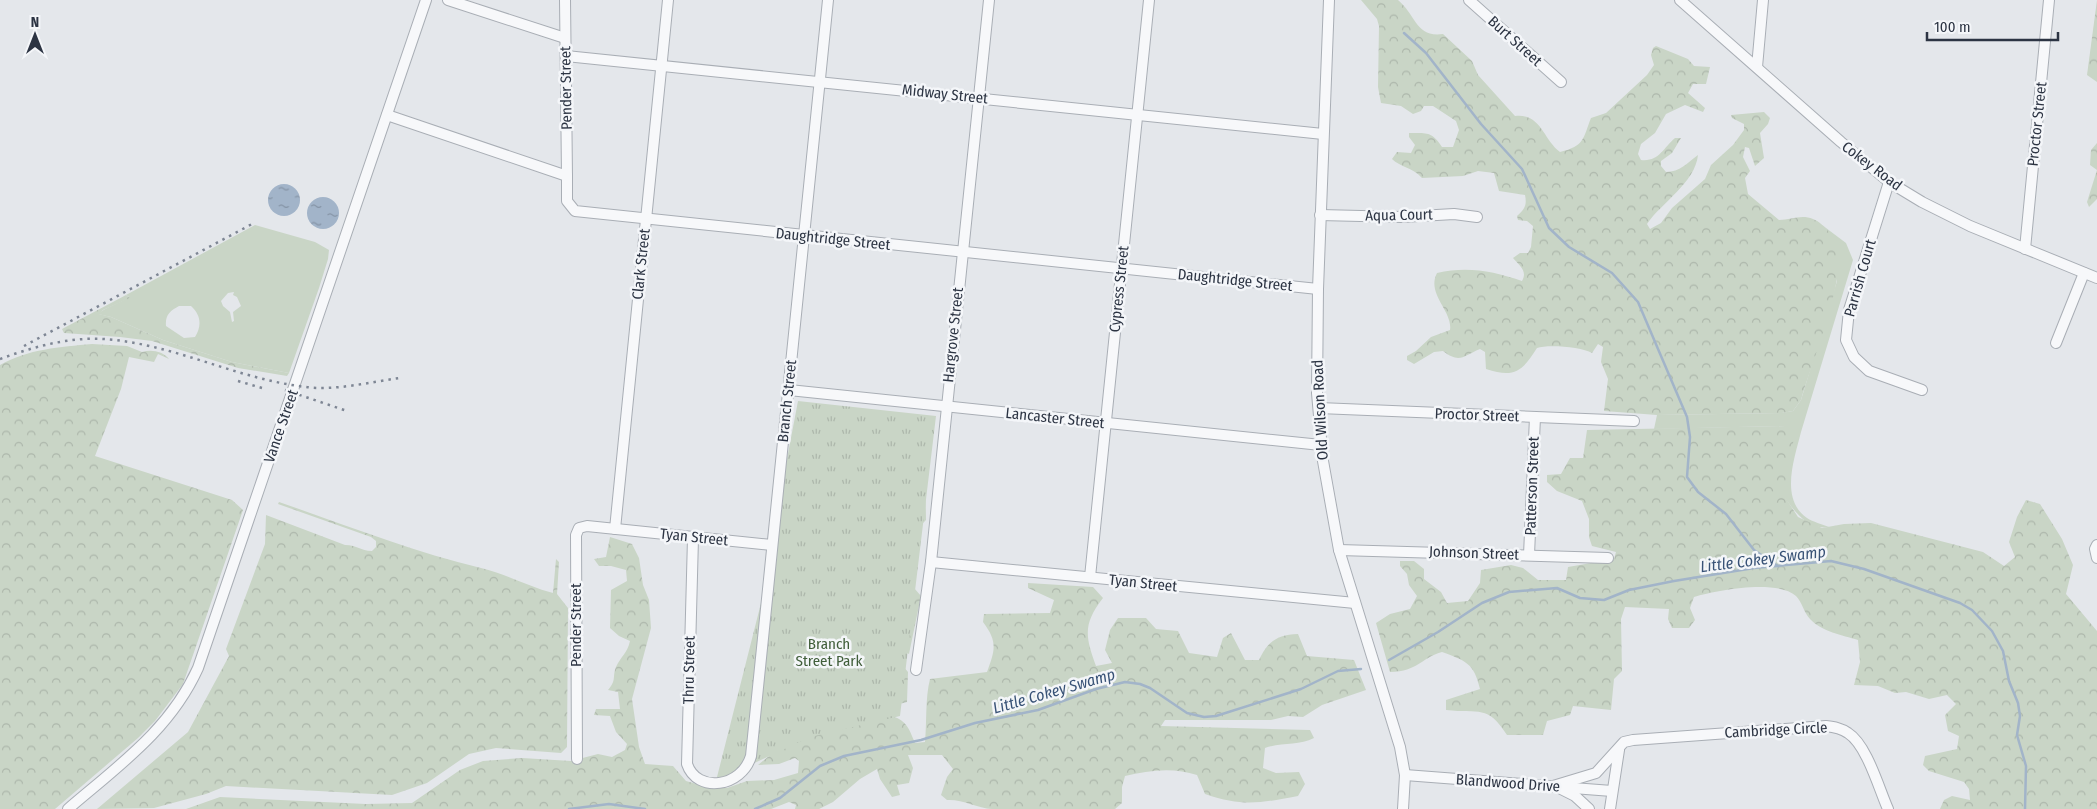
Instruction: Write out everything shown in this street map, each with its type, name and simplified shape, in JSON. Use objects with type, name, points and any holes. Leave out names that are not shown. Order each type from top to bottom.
[{"type":"street","name":"Vance Street","points":[[68,809],[154,734],[189,689],[208,643],[426,0]]},
{"type":"street","points":[[448,0],[565,38]]},
{"type":"street","name":"Pender Street","points":[[565,0],[567,176]]},
{"type":"street","name":"Clark Street","points":[[615,529],[668,0]]},
{"type":"street","name":"Branch Street","points":[[718,784],[730,781],[740,774],[748,767],[751,756],[828,0]]},
{"type":"street","name":"Hargrove Street","points":[[916,670],[931,562],[989,0]]},
{"type":"street","name":"Cypress Street","points":[[1090,578],[1149,0]]},
{"type":"street","name":"Old Wilson Road","points":[[1329,0],[1318,289],[1321,445],[1326,485],[1339,550],[1392,719],[1405,775],[1403,809]]},
{"type":"street","name":"Burt Street","points":[[1469,0],[1561,82]]},
{"type":"street","name":"Cokey Road","points":[[1680,0],[1867,166],[1889,182],[1947,215],[2097,278]]},
{"type":"street","points":[[1757,67],[1763,0]]},
{"type":"street","name":"Proctor Street","points":[[2025,249],[2049,0]]},
{"type":"street","name":"Midway Street","points":[[566,56],[819,80],[1323,134]]},
{"type":"street","points":[[387,115],[567,176]]},
{"type":"street","name":"Daughtridge Street","points":[[567,176],[567,202],[575,211],[1318,289]]},
{"type":"street","name":"Parrish Court","points":[[1889,182],[1849,310],[1846,340],[1854,357],[1869,371],[1922,390]]},
{"type":"street","name":"Aqua Court","points":[[1320,215],[1402,217],[1454,214],[1477,217]]},
{"type":"street","points":[[2056,343],[2084,273]]},
{"type":"street","name":"Lancaster Street","points":[[788,390],[1321,445]]},
{"type":"street","name":"Proctor Street","points":[[1319,408],[1634,421]]},
{"type":"street","name":"Patterson Street","points":[[1529,555],[1535,417]]},
{"type":"street","name":"Pender Street","points":[[577,759],[576,535],[579,528],[587,526],[615,529]]},
{"type":"street","name":"Tyan Street","points":[[615,529],[772,545]]},
{"type":"street","name":"Thru Street","points":[[693,538],[687,764],[689,769],[699,777],[708,782],[718,784]]},
{"type":"street","points":[[2097,545],[2095,549],[2097,558]]},
{"type":"street","name":"Johnson Street","points":[[1339,550],[1608,558]]},
{"type":"street","name":"Tyan Street","points":[[931,562],[1355,604]]},
{"type":"street","name":"Cambridge Circle","points":[[1620,749],[1624,742],[1633,740],[1826,726],[1839,728],[1850,734],[1858,743],[1888,809]]},
{"type":"street","points":[[1553,786],[1596,773],[1620,749]]},
{"type":"street","points":[[1610,809],[1620,749]]},
{"type":"street","name":"Blandwood Drive","points":[[1405,775],[1612,790]]},
{"type":"street","points":[[1553,786],[1575,796],[1589,809]]},
{"type":"green space","points":[[1361,0],[1398,0],[1422,29],[1434,34],[1443,34],[1472,61],[1478,75],[1515,116],[1524,116],[1536,123],[1560,152],[1579,144],[1591,118],[1606,113],[1647,75],[1654,65],[1651,55],[1653,48],[1656,46],[1688,59],[1694,66],[1710,67],[1706,84],[1693,84],[1688,93],[1705,108],[1703,112],[1685,105],[1666,114],[1655,133],[1641,144],[1638,154],[1641,160],[1647,160],[1657,157],[1675,138],[1681,138],[1672,153],[1661,161],[1661,166],[1666,172],[1679,169],[1698,155],[1691,175],[1647,224],[1650,229],[1661,223],[1672,208],[1705,179],[1711,165],[1733,145],[1744,130],[1744,124],[1732,118],[1731,115],[1764,112],[1770,118],[1768,124],[1760,133],[1764,158],[1755,166],[1749,148],[1745,147],[1743,157],[1750,171],[1745,178],[1748,194],[1779,220],[1804,217],[1817,221],[1829,232],[1836,242],[1839,251],[1836,285],[1825,326],[1801,400],[1793,411],[1782,413],[1657,415],[1604,411],[1608,379],[1601,362],[1603,347],[1598,344],[1592,353],[1581,349],[1565,347],[1549,346],[1537,348],[1522,368],[1510,373],[1486,369],[1485,352],[1480,349],[1462,358],[1454,357],[1443,351],[1434,352],[1414,364],[1407,360],[1407,356],[1416,351],[1431,337],[1450,330],[1448,316],[1435,288],[1437,273],[1459,270],[1480,271],[1522,281],[1524,277],[1523,271],[1513,258],[1520,253],[1528,253],[1531,247],[1533,226],[1527,221],[1518,220],[1517,216],[1524,209],[1526,202],[1525,195],[1499,191],[1494,173],[1478,171],[1463,176],[1422,178],[1392,159],[1397,152],[1411,153],[1415,145],[1409,137],[1409,133],[1428,134],[1435,138],[1442,147],[1453,147],[1459,130],[1456,121],[1433,106],[1424,106],[1421,111],[1413,114],[1401,106],[1381,103],[1378,87],[1379,26],[1377,19]]},
{"type":"green space","points":[[2097,0],[2097,82],[2087,75]]},
{"type":"green space","points":[[2097,143],[2097,170],[2090,165],[2091,150]]},
{"type":"green space","points":[[2097,170],[2097,199],[2089,207],[2087,202]]},
{"type":"green space","points":[[255,225],[315,242],[329,250],[319,288],[289,373],[232,362],[163,340],[111,317],[98,314],[129,297],[126,295]],"holes":[[[234,292],[233,295],[237,297],[241,306],[233,312],[234,321],[232,322],[230,312],[223,306],[221,301],[228,293]],[[179,306],[191,306],[197,313],[199,329],[195,337],[184,338],[166,326],[166,319],[169,314]]]},
{"type":"green space","points":[[1822,225],[1846,243],[1853,260],[1801,432],[1793,465],[1791,489],[1793,500],[1798,510],[1807,518],[1829,527],[1814,526],[1801,518],[1782,494],[1787,465],[1785,426],[1654,429],[1657,415],[1781,413],[1793,411],[1801,400],[1837,281],[1830,234]]},
{"type":"green space","points":[[126,295],[130,298],[103,310],[99,314],[111,317],[163,340],[232,362],[289,373],[287,376],[238,368],[152,341],[64,333],[62,329]]},
{"type":"green space","points":[[92,344],[127,346],[142,352],[157,351],[169,359],[158,354],[154,362],[129,357],[121,389],[95,456],[232,500],[243,510],[183,684],[155,721],[138,738],[55,809],[0,809],[0,365],[33,352]]},
{"type":"green space","name":"Branch Street Park","points":[[798,401],[936,416],[900,716],[810,737],[716,781],[778,536],[778,506]]},
{"type":"green space","points":[[1785,426],[1795,433],[1783,494],[1798,517],[1822,528],[1844,524],[1871,523],[1983,552],[2004,566],[2015,557],[2009,542],[2017,517],[2026,500],[2040,504],[2062,539],[2073,565],[2066,594],[2097,631],[2097,809],[1940,809],[1944,800],[1952,796],[1970,800],[1969,789],[1964,782],[1929,771],[1923,765],[1925,756],[1957,749],[1959,736],[1948,731],[1945,715],[1956,704],[1947,695],[1929,699],[1906,692],[1895,693],[1878,686],[1854,685],[1860,662],[1858,640],[1820,627],[1808,617],[1796,596],[1775,588],[1746,587],[1694,597],[1690,608],[1695,620],[1689,628],[1672,628],[1668,619],[1669,609],[1625,607],[1621,619],[1622,671],[1614,679],[1611,710],[1573,706],[1570,715],[1547,721],[1543,735],[1507,735],[1494,719],[1482,712],[1446,710],[1446,700],[1480,689],[1472,668],[1457,658],[1442,652],[1413,667],[1390,672],[1376,623],[1390,614],[1410,609],[1417,596],[1409,585],[1407,574],[1400,566],[1400,561],[1414,561],[1424,569],[1424,579],[1441,592],[1447,603],[1468,601],[1480,583],[1481,570],[1511,565],[1523,568],[1538,580],[1566,580],[1568,567],[1614,559],[1616,552],[1592,546],[1589,537],[1589,519],[1582,501],[1557,491],[1547,482],[1547,475],[1561,474],[1570,458],[1583,458],[1587,430]]},
{"type":"green space","points":[[925,458],[926,520],[917,529],[908,581],[921,596],[909,654],[897,648],[892,653],[908,672],[907,702],[888,707],[881,712],[903,722],[915,743],[925,742],[930,679],[987,672],[994,646],[991,635],[983,622],[984,614],[1050,613],[1054,600],[1028,588],[1028,583],[1093,587],[1103,598],[1092,615],[1088,630],[1088,638],[1096,666],[1112,663],[1105,650],[1110,630],[1118,618],[1146,618],[1156,629],[1178,631],[1189,653],[1217,657],[1223,638],[1231,633],[1245,660],[1259,660],[1266,648],[1274,640],[1298,634],[1307,656],[1354,660],[1366,690],[1322,705],[1303,717],[1288,716],[1271,720],[1165,720],[1161,726],[1310,730],[1314,738],[1265,748],[1263,768],[1276,773],[1299,772],[1305,784],[1298,796],[1262,802],[1230,801],[1205,794],[1197,775],[1188,772],[1161,770],[1125,776],[1122,787],[1122,803],[1115,809],[992,809],[947,800],[941,795],[947,777],[953,769],[942,755],[908,755],[913,768],[909,783],[897,785],[900,795],[892,797],[880,779],[877,769],[860,779],[833,802],[819,809],[795,809],[796,805],[789,802],[771,809],[186,809],[220,797],[366,804],[412,803],[460,770],[483,761],[522,758],[571,761],[598,754],[612,757],[625,750],[627,744],[616,732],[610,716],[594,715],[596,709],[620,709],[618,692],[608,690],[611,687],[616,667],[630,641],[619,636],[610,628],[611,590],[627,581],[626,570],[611,566],[599,566],[594,559],[606,557],[610,537],[632,544],[639,558],[643,585],[649,600],[651,628],[632,699],[639,747],[645,764],[673,766],[686,781],[711,788],[727,788],[747,781],[774,780],[798,773],[799,761],[795,758],[779,764],[758,765],[792,737]]},
{"type":"green space","points":[[279,502],[405,546],[490,571],[553,593],[556,559],[559,562],[557,594],[568,608],[567,747],[561,753],[496,748],[469,754],[427,783],[392,795],[226,786],[206,794],[154,808],[97,809],[188,732],[229,656],[226,649],[265,544],[266,515],[345,545],[368,551],[372,551],[376,547],[376,541],[371,537],[278,504]]},
{"type":"water","points":[[284,184],[290,185],[295,189],[299,194],[299,206],[295,211],[290,215],[284,216],[278,215],[273,211],[269,206],[268,200],[269,194],[273,189],[278,185]]},
{"type":"water","points":[[323,197],[329,198],[334,202],[338,207],[338,219],[334,224],[329,228],[323,229],[317,228],[312,224],[308,219],[307,213],[308,207],[312,202],[317,198]]},
{"type":"waterway","points":[[1404,33],[1426,53],[1481,124],[1522,169],[1549,228],[1569,247],[1612,273],[1638,302],[1687,417],[1690,437],[1687,477],[1698,492],[1726,514],[1754,550],[1778,566]]},
{"type":"waterway","name":"Little Cokey Swamp","points":[[1389,660],[1438,632],[1482,603],[1509,592],[1557,588],[1580,598],[1604,600],[1629,590],[1674,581],[1754,568],[1831,561],[1864,569],[1960,603],[1972,610],[1992,631],[2003,651],[2009,681],[2018,703],[2020,716],[2017,735],[2026,766],[2025,809]]},
{"type":"waterway","name":"Little Cokey Swamp","points":[[755,809],[780,798],[820,766],[844,756],[921,740],[975,723],[1038,710],[1096,689],[1125,682],[1140,684],[1150,688],[1187,713],[1204,717],[1216,716],[1301,689],[1338,671],[1361,669]]},
{"type":"waterway","name":"Little Cokey Swamp","points":[[569,809],[609,804],[645,809]]},
{"type":"railway","points":[[24,346],[252,224]]},
{"type":"railway","points":[[0,359],[64,341],[103,339],[154,347],[254,377],[306,387],[341,387],[400,378]]},
{"type":"railway","points":[[238,381],[262,388]]},
{"type":"railway","points":[[285,390],[347,411]]}]
